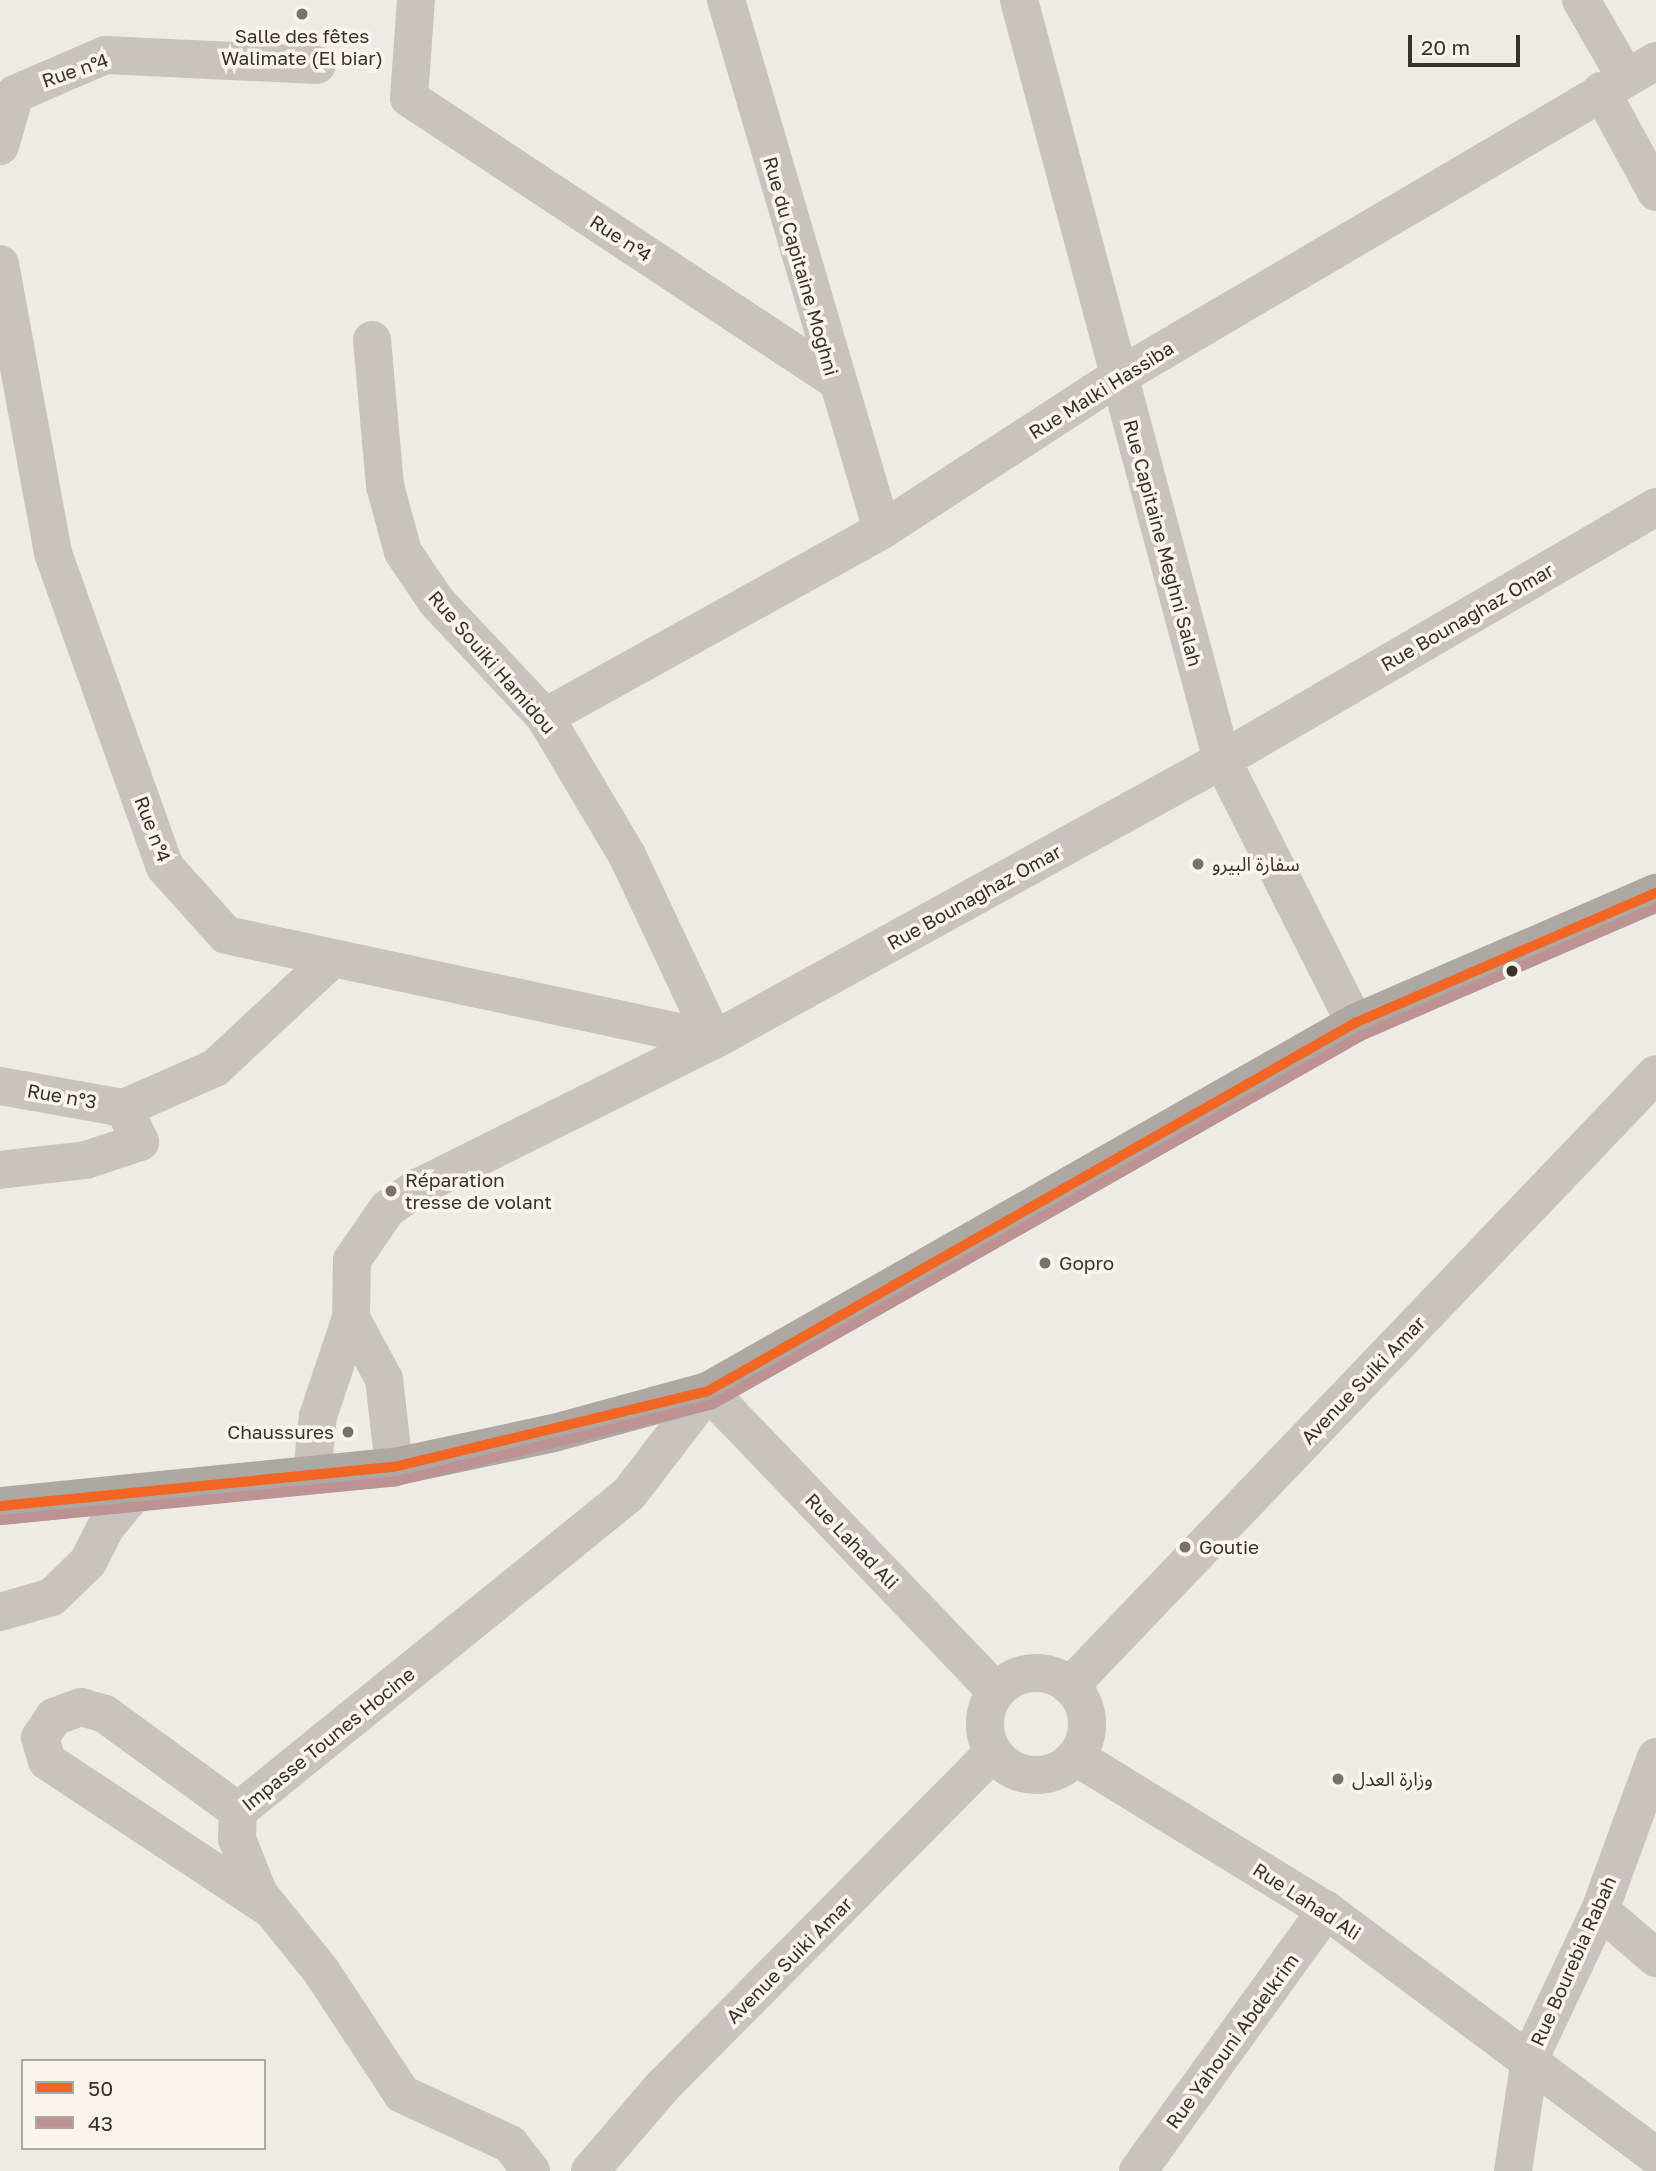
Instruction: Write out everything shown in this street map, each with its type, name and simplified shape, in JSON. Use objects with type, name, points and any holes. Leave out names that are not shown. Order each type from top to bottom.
[{"type":"main road","points":[[0,1506],[312,1472],[394,1467],[708,1391],[1355,1023],[1656,893]]},
{"type":"street","name":"Rue n°4","points":[[416,0],[409,98],[834,379]]},
{"type":"street","name":"Rue du Capitaine Moghni","points":[[726,0],[834,379],[882,530]]},
{"type":"street","name":"Rue Capitaine Meghni Salah","points":[[1019,0],[1222,760],[1355,1023]]},
{"type":"street","points":[[1581,0],[1628,77],[1656,192]]},
{"type":"street","name":"Rue n°4","points":[[0,146],[15,94],[105,55],[317,65]]},
{"type":"street","name":"Rue Malki Hassiba","points":[[545,717],[882,530],[1118,377],[1628,77]]},
{"type":"street","name":"Rue n°4","points":[[0,264],[53,553],[165,867],[226,935],[713,1040]]},
{"type":"street","name":"Rue Souiki Hamidou","points":[[372,340],[385,486],[403,552],[436,601],[545,717],[627,855],[713,1040]]},
{"type":"street","name":"Rue Bounaghaz Omar","points":[[351,1318],[352,1260],[387,1209],[419,1187],[713,1040],[1222,760],[1656,508]]},
{"type":"street","points":[[0,1170],[86,1160],[140,1142],[124,1108],[215,1068],[332,959]]},
{"type":"street","name":"Avenue Suiki Amar","points":[[1070,1686],[1656,1074]]},
{"type":"street","name":"Rue n°3","points":[[0,1086],[124,1108]]},
{"type":"street","points":[[351,1318],[384,1379],[394,1467]]},
{"type":"street","points":[[312,1472],[318,1416],[351,1318]]},
{"type":"street","name":"Rue Lahad Ali","points":[[708,1391],[996,1691]]},
{"type":"street","name":"Impasse Tounes Hocine","points":[[531,2171],[510,2144],[402,2094],[323,1972],[273,1911],[237,1839],[238,1811],[629,1494],[708,1391]]},
{"type":"street","points":[[0,1612],[52,1597],[88,1562],[105,1528],[134,1493]]},
{"type":"street","points":[[1040,1673],[1070,1686],[1087,1712],[1076,1757],[1065,1768],[1034,1776],[993,1753],[985,1721],[996,1691],[1024,1674],[1040,1673]]},
{"type":"street","points":[[238,1811],[105,1714],[80,1707],[54,1717],[40,1738],[47,1761],[273,1911]]},
{"type":"street","name":"Avenue Suiki Amar","points":[[590,2171],[662,2087],[993,1753]]},
{"type":"street","name":"Rue Lahad Ali","points":[[1076,1757],[1326,1910],[1530,2058],[1656,2156]]},
{"type":"street","name":"Rue Bourebia Rabah","points":[[1513,2171],[1530,2058],[1600,1910],[1656,1757]]},
{"type":"street","name":"Rue Yahouni Abdelkrim","points":[[1138,2171],[1326,1910]]},
{"type":"street","points":[[1600,1910],[1656,1958]]},
{"type":"transit line","name":"50","points":[[0,1506],[394,1467],[708,1391],[1355,1023],[1656,893]]},
{"type":"transit line","name":"43","points":[[1,1520],[397,1481],[713,1404],[1361,1036],[1656,908]]},
{"type":"place","name":"Salle des fêtes Walimate (El biar)","points":[[302,14]]},
{"type":"place","name":"سفارة البيرو","points":[[1198,864]]},
{"type":"place","name":"Réparation tresse de volant","points":[[391,1191]]},
{"type":"place","name":"Gopro","points":[[1045,1263]]},
{"type":"place","name":"Chaussures","points":[[348,1432]]},
{"type":"place","name":"Goutie","points":[[1185,1547]]},
{"type":"place","name":"وزارة العدل","points":[[1338,1779]]}]
